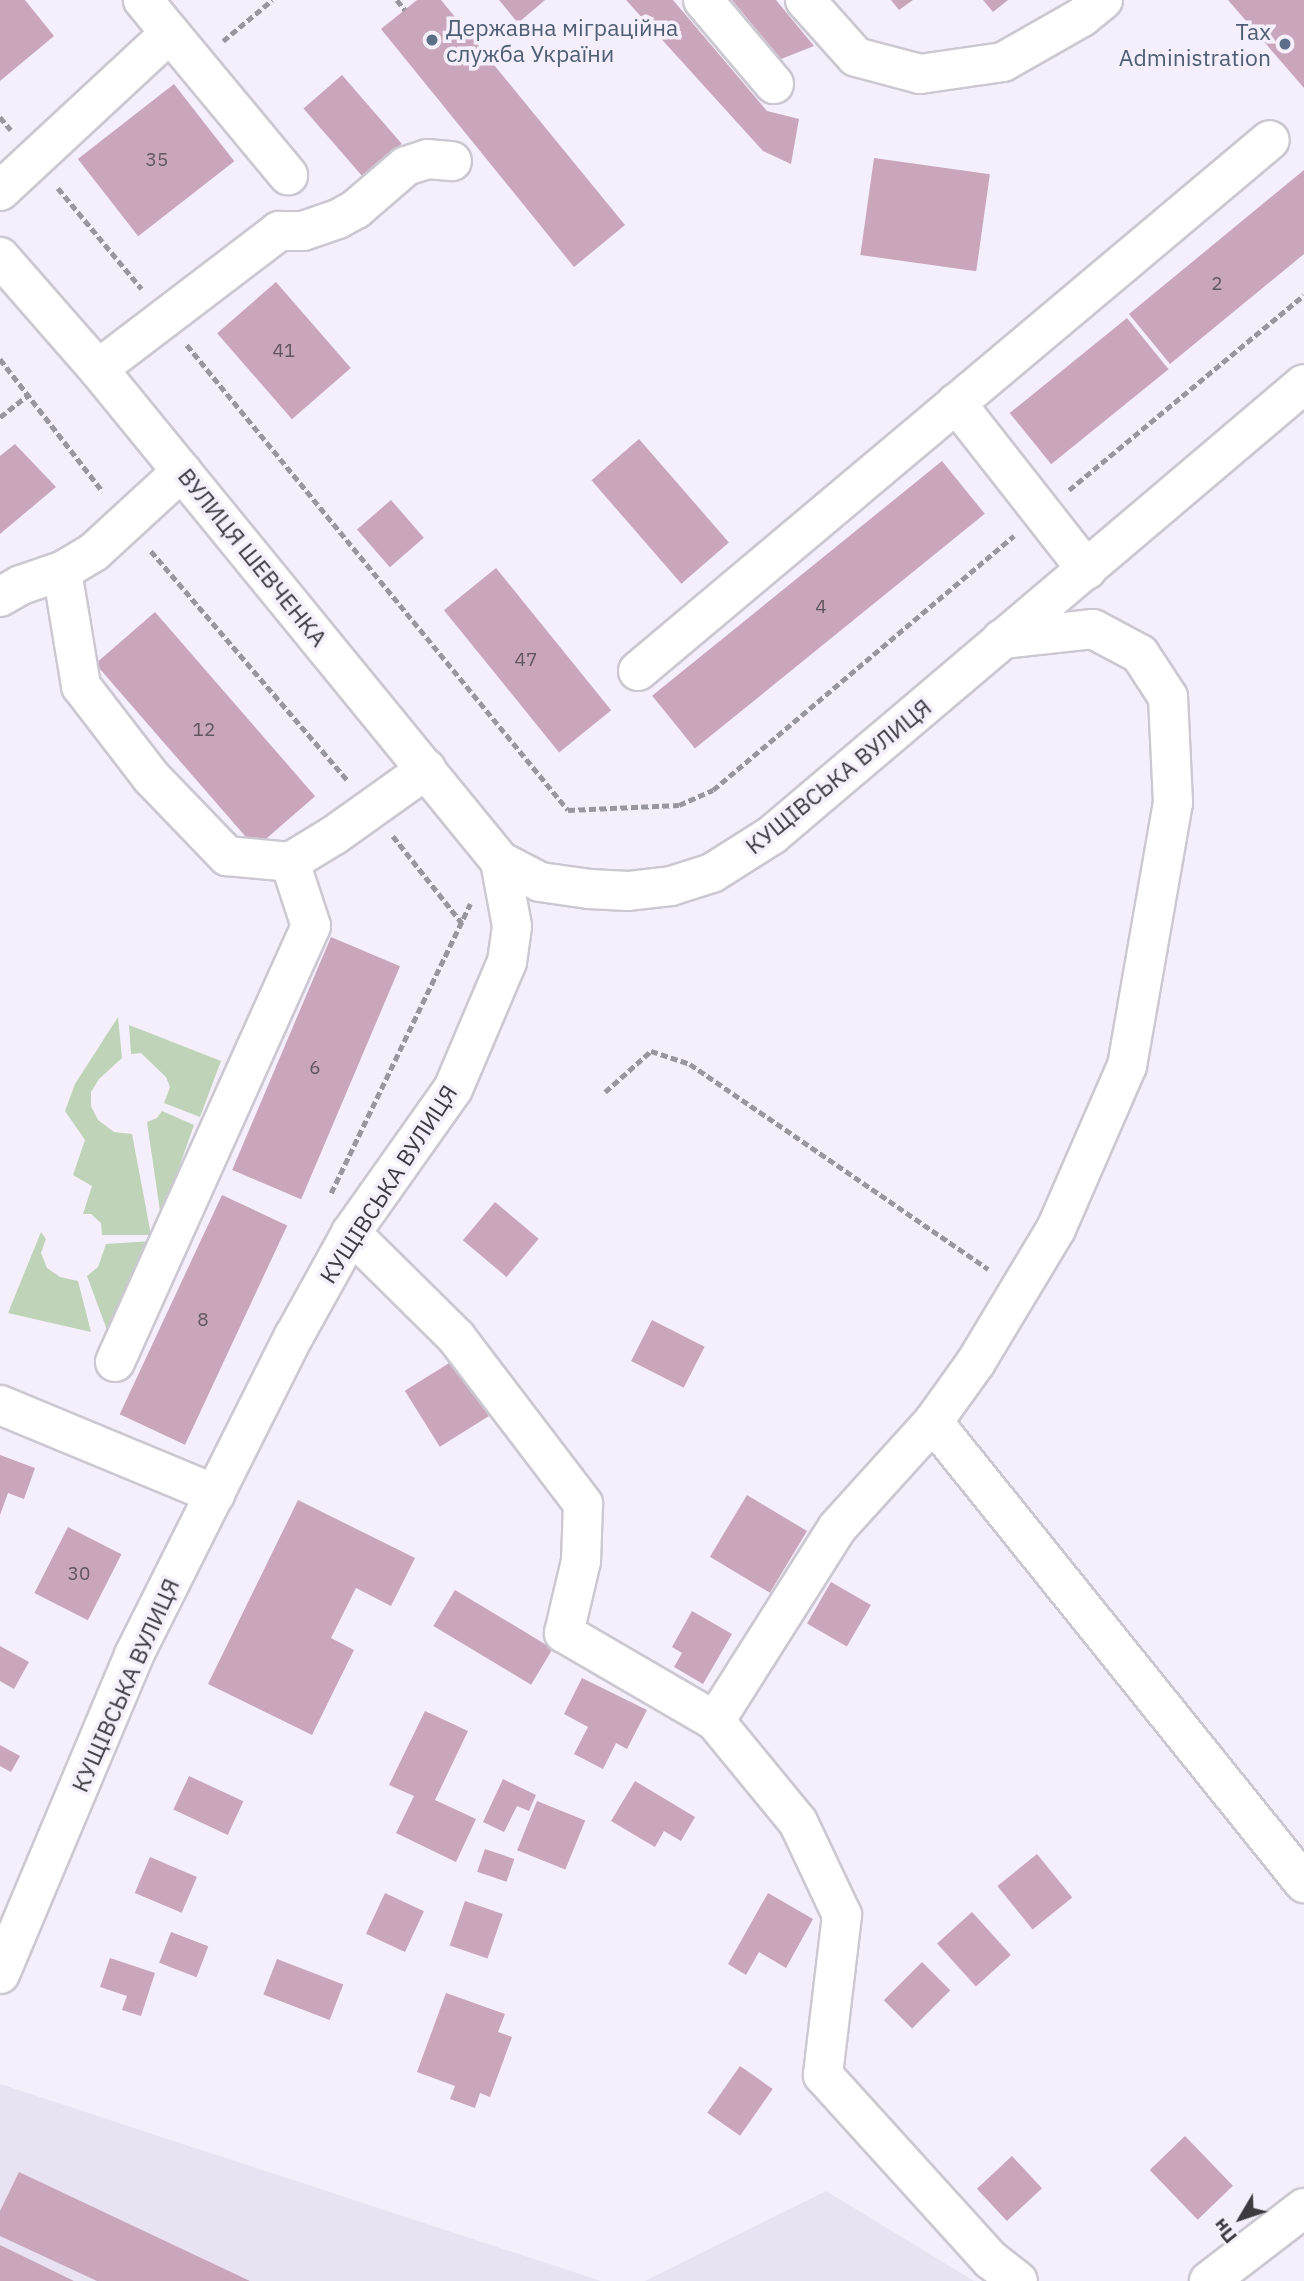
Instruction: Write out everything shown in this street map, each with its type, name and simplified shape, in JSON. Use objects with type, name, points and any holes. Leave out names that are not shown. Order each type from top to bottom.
[{"type":"street","points":[[143,0],[288,175]]},
{"type":"street","points":[[702,0],[774,84]]},
{"type":"street","points":[[805,0],[856,57],[920,74],[1003,62],[1082,17],[1103,0]]},
{"type":"street","points":[[0,191],[170,33]]},
{"type":"street","points":[[638,671],[1270,140]]},
{"type":"street","points":[[98,369],[279,231],[303,231],[338,219],[356,209],[406,166],[427,159],[452,161]]},
{"type":"street","name":"ВУЛИЦЯ ШЕВЧЕНКА","points":[[6,276],[98,369],[500,861]]},
{"type":"street","name":"КУЩІВСЬКА ВУЛИЦЯ","points":[[500,861],[540,882],[589,889],[628,891],[671,886],[712,873],[772,835],[1304,384]]},
{"type":"street","points":[[956,403],[1087,570]]},
{"type":"street","points":[[0,597],[21,585],[62,571],[94,552],[128,524],[182,471]]},
{"type":"street","points":[[62,571],[81,686],[151,777],[227,856],[290,862],[427,769]]},
{"type":"street","points":[[715,1721],[836,1528],[933,1422],[976,1362],[1056,1229],[1127,1066],[1173,803],[1168,697],[1140,654],[1093,629],[1002,639]]},
{"type":"street","name":"КУЩІВСЬКА ВУЛИЦЯ","points":[[0,1974],[134,1655],[294,1336],[351,1233],[453,1089],[507,962],[512,926],[500,861]]},
{"type":"street","points":[[115,1362],[311,926],[290,862]]},
{"type":"street","points":[[351,1233],[456,1337],[583,1504],[580,1561],[564,1633],[715,1721],[798,1822],[842,1915],[823,2075],[991,2260],[1018,2281]]},
{"type":"street","points":[[0,1405],[215,1494]]},
{"type":"street","points":[[933,1422],[1304,1883]]},
{"type":"street","points":[[1209,2281],[1304,2207]]},
{"type":"path","points":[[196,64],[272,0]]},
{"type":"path","points":[[397,0],[405,10]]},
{"type":"path","points":[[33,158],[568,810],[679,805],[713,790],[1304,295]]},
{"type":"path","points":[[0,359],[128,524],[371,808],[462,923]]},
{"type":"path","points":[[0,417],[27,395]]},
{"type":"path","points":[[328,1198],[472,898],[500,861]]},
{"type":"path","points":[[605,1092],[651,1051],[690,1064],[1020,1289]]},
{"type":"shaded area","points":[[0,2084],[601,2281],[0,2281]]},
{"type":"shaded area","points":[[826,2191],[974,2281],[645,2281]]},
{"type":"green space","points":[[118,1017],[122,1058],[99,1079],[91,1092],[91,1106],[98,1120],[114,1132],[132,1134],[151,1235],[102,1235],[101,1223],[91,1214],[83,1214],[92,1186],[73,1175],[85,1140],[65,1111],[75,1084]]},
{"type":"green space","points":[[129,1025],[221,1061],[200,1117],[164,1103],[170,1087],[166,1077],[141,1053],[131,1054]]},
{"type":"green space","points":[[162,1111],[194,1125],[161,1218],[147,1122],[157,1118]]},
{"type":"green space","points":[[41,1232],[46,1239],[41,1253],[47,1268],[60,1277],[78,1281],[91,1332],[8,1313]]},
{"type":"green space","points":[[152,1241],[116,1333],[107,1330],[87,1276],[98,1267],[106,1244]]},
{"type":"building","points":[[0,0],[25,0],[54,36],[0,81]]},
{"type":"building","points":[[417,0],[441,0],[625,225],[574,267],[381,29]]},
{"type":"building","points":[[499,0],[545,0],[518,23]]},
{"type":"building","points":[[626,0],[673,0],[767,111],[799,119],[791,164],[763,151]]},
{"type":"building","points":[[732,0],[776,0],[814,46],[781,59]]},
{"type":"building","points":[[891,0],[913,0],[899,10]]},
{"type":"building","points":[[983,0],[1008,0],[993,12]]},
{"type":"building","name":"Tax Administration","points":[[1228,0],[1304,0],[1304,88]]},
{"type":"building","points":[[342,75],[402,144],[363,177],[304,108]]},
{"type":"building","points":[[174,84],[234,161],[138,236],[78,159]]},
{"type":"building","points":[[874,158],[990,174],[976,271],[860,255]]},
{"type":"building","points":[[1304,170],[1304,254],[1170,364],[1129,314]]},
{"type":"building","points":[[276,282],[351,368],[292,419],[217,333]]},
{"type":"building","points":[[1127,318],[1169,369],[1051,464],[1010,413]]},
{"type":"building","points":[[639,439],[729,542],[681,584],[591,480]]},
{"type":"building","points":[[15,444],[56,487],[0,534],[0,456]]},
{"type":"building","points":[[942,461],[985,514],[695,749],[652,696]]},
{"type":"building","points":[[391,500],[424,538],[390,567],[357,530]]},
{"type":"building","points":[[496,568],[611,710],[559,752],[444,610]]},
{"type":"building","points":[[155,612],[315,796],[255,848],[95,664]]},
{"type":"building","points":[[331,937],[400,966],[301,1199],[232,1170]]},
{"type":"building","points":[[222,1195],[287,1225],[185,1445],[120,1414]]},
{"type":"building","points":[[495,1202],[539,1239],[507,1277],[463,1240]]},
{"type":"building","points":[[652,1320],[705,1347],[684,1388],[631,1361]]},
{"type":"building","points":[[454,1360],[489,1416],[440,1447],[405,1391]]},
{"type":"building","points":[[0,1455],[35,1468],[24,1499],[8,1493],[0,1515]]},
{"type":"building","points":[[747,1495],[807,1531],[770,1593],[710,1557]]},
{"type":"building","points":[[298,1500],[415,1558],[391,1606],[356,1588],[331,1638],[354,1650],[312,1735],[208,1684]]},
{"type":"building","points":[[68,1527],[121,1554],[88,1620],[34,1593]]},
{"type":"building","points":[[831,1582],[871,1605],[847,1647],[807,1624]]},
{"type":"building","points":[[455,1590],[553,1649],[531,1685],[433,1626]]},
{"type":"building","points":[[692,1611],[732,1634],[703,1684],[674,1667],[682,1653],[672,1647]]},
{"type":"building","points":[[0,1646],[29,1662],[14,1689],[0,1681]]},
{"type":"building","points":[[582,1678],[647,1710],[627,1749],[616,1743],[603,1769],[574,1754],[588,1727],[564,1714]]},
{"type":"building","points":[[425,1711],[468,1731],[435,1800],[476,1819],[456,1862],[396,1833],[414,1796],[389,1785]]},
{"type":"building","points":[[0,1745],[20,1756],[11,1772],[0,1766]]},
{"type":"building","points":[[189,1776],[243,1801],[228,1835],[173,1810]]},
{"type":"building","points":[[503,1779],[536,1795],[529,1811],[517,1806],[504,1832],[483,1822]]},
{"type":"building","points":[[635,1781],[695,1817],[681,1841],[664,1831],[655,1847],[611,1821]]},
{"type":"building","points":[[537,1801],[585,1820],[565,1870],[517,1850]]},
{"type":"building","points":[[485,1849],[514,1859],[506,1882],[477,1872]]},
{"type":"building","points":[[1037,1854],[1072,1898],[1033,1930],[997,1886]]},
{"type":"building","points":[[150,1857],[197,1877],[182,1913],[135,1893]]},
{"type":"building","points":[[385,1893],[424,1911],[405,1952],[366,1934]]},
{"type":"building","points":[[768,1893],[813,1919],[786,1968],[759,1952],[746,1975],[728,1964]]},
{"type":"building","points":[[465,1901],[503,1914],[488,1958],[450,1945]]},
{"type":"building","points":[[972,1912],[1011,1955],[976,1987],[937,1943]]},
{"type":"building","points":[[171,1932],[208,1946],[197,1977],[159,1963]]},
{"type":"building","points":[[110,1958],[155,1973],[141,2016],[122,2010],[127,1996],[100,1987]]},
{"type":"building","points":[[277,1959],[343,1984],[330,2020],[263,1994]]},
{"type":"building","points":[[922,1962],[950,1990],[912,2028],[884,2000]]},
{"type":"building","points":[[446,1993],[505,2014],[498,2032],[512,2037],[490,2097],[480,2093],[475,2108],[450,2099],[455,2086],[417,2072]]},
{"type":"building","points":[[740,2066],[773,2089],[740,2136],[707,2113]]},
{"type":"building","points":[[1185,2136],[1233,2186],[1198,2220],[1150,2170]]},
{"type":"building","points":[[1012,2156],[1042,2188],[1007,2221],[977,2189]]},
{"type":"building","points":[[19,2172],[250,2281],[97,2281],[0,2236],[0,2211]]},
{"type":"building","points":[[0,2245],[74,2281],[0,2281]]},
{"type":"place","name":"Державна міграційна служба України","points":[[432,40]]},
{"type":"place","name":"Tax Administration","points":[[1285,44]]}]
